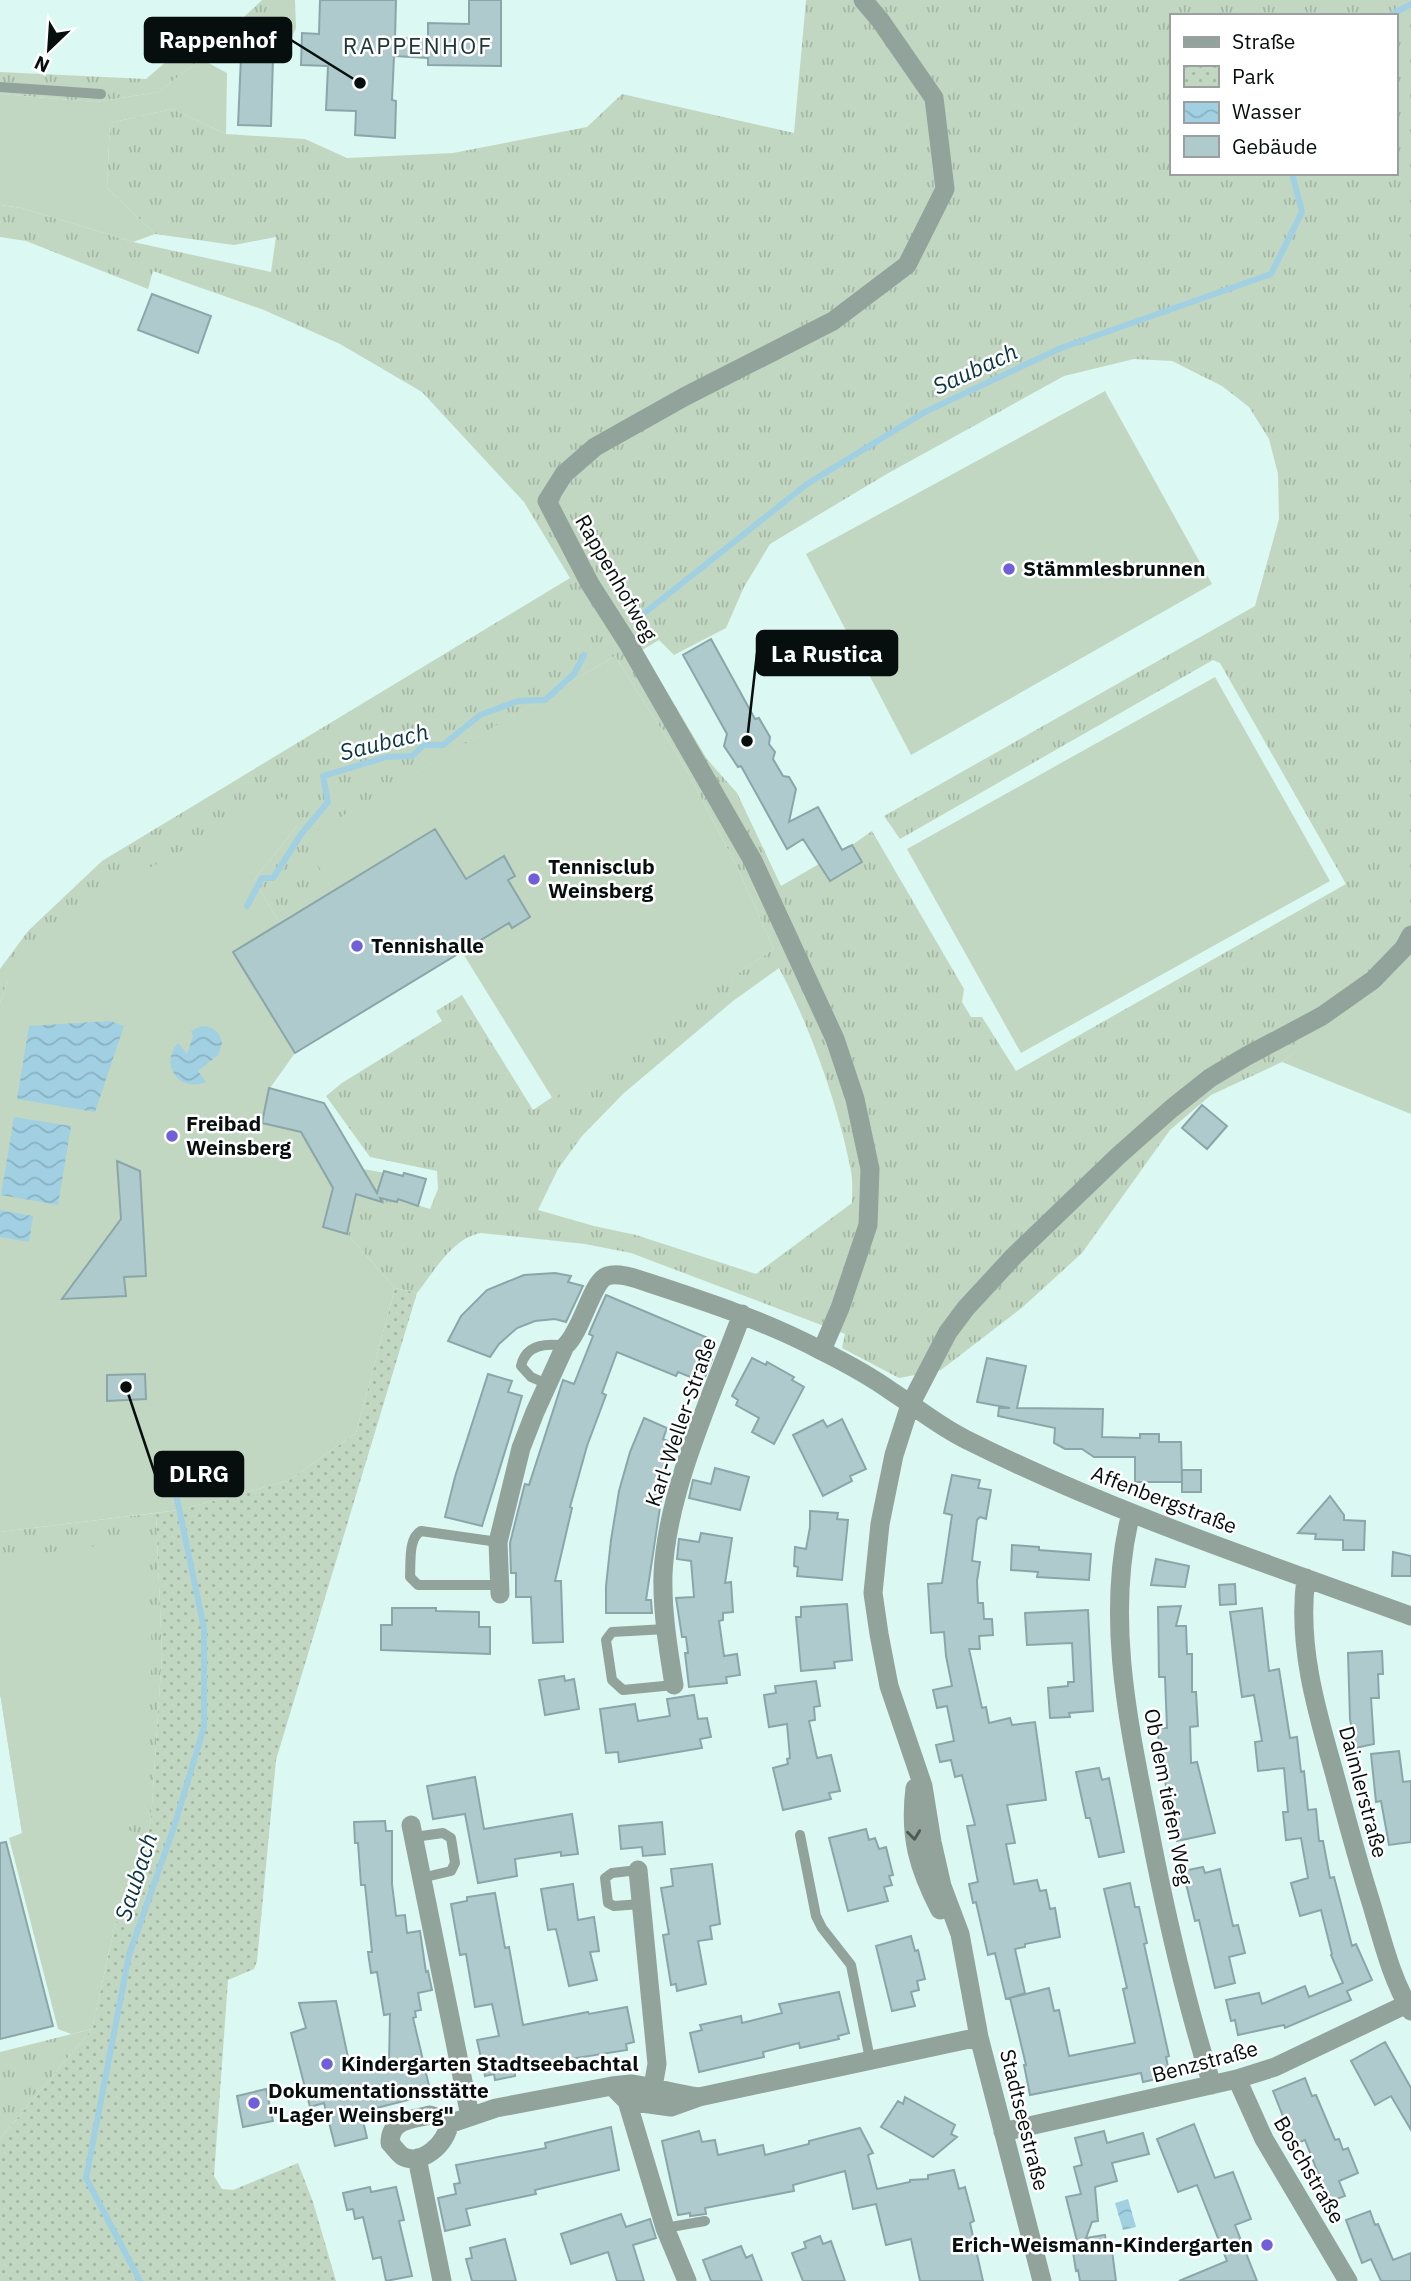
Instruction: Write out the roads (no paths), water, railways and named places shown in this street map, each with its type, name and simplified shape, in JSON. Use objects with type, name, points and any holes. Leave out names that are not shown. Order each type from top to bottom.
[{"type":"street","name":"Rappenhofweg","points":[[822,1350],[840,1308],[868,1225],[870,1169],[855,1099],[835,1039],[753,861],[629,645],[590,584],[547,501],[564,474],[595,447],[684,397],[833,321],[907,265],[945,189],[934,98],[863,0]]},
{"type":"street","name":"Stadtseestraße","points":[[1042,2281],[979,2037],[960,1934],[942,1886],[918,1767],[889,1686],[873,1593],[880,1524],[894,1455],[910,1405],[948,1332],[966,1308],[1052,1217],[1171,1108],[1209,1078],[1322,1016],[1373,980],[1404,948],[1411,935]]},
{"type":"street","name":"Affenbergstraße","points":[[565,1346],[574,1338],[596,1286],[607,1276],[634,1278],[742,1314],[822,1350],[975,1444],[1034,1473],[1131,1513],[1411,1616]]},
{"type":"street","name":"Karl-Weller-Straße","points":[[674,1685],[666,1629],[663,1572],[669,1534],[681,1481],[742,1314]]},
{"type":"street","points":[[499,1589],[498,1542],[521,1448],[565,1346]]},
{"type":"street","name":"Ob dem tiefen Weg","points":[[1131,1513],[1124,1539],[1119,1580],[1119,1631],[1130,1729],[1177,1964],[1212,2085]]},
{"type":"street","name":"Daimlerstraße","points":[[1306,1578],[1302,1605],[1305,1650],[1318,1717],[1390,1963],[1409,2008]]},
{"type":"street","points":[[413,1831],[470,2116]]},
{"type":"street","points":[[638,1870],[657,2064],[653,2087]]},
{"type":"street","name":"Benzstraße","points":[[1003,2133],[1237,2079],[1275,2067],[1409,2008]]},
{"type":"street","points":[[627,2101],[671,2107],[699,2097],[979,2037]]},
{"type":"street","name":"Boschstraße","points":[[1237,2079],[1264,2139],[1348,2281]]},
{"type":"street","points":[[449,2124],[496,2108],[612,2086],[631,2084],[699,2097]]},
{"type":"street","points":[[612,2086],[627,2101],[665,2228],[687,2281]]},
{"type":"street","points":[[430,2115],[449,2124],[448,2132],[434,2150],[417,2158],[402,2156],[390,2143],[390,2132],[396,2124],[430,2115]]},
{"type":"street","points":[[417,2158],[442,2281]]},
{"type":"lane","points":[[0,87],[101,94]]},
{"type":"lane","points":[[547,1384],[523,1371],[522,1360],[540,1345],[565,1346]]},
{"type":"lane","points":[[498,1542],[421,1531],[413,1540],[410,1577],[418,1585],[499,1589]]},
{"type":"lane","name":"Karl-Weller-Straße","points":[[666,1629],[612,1632],[606,1640],[612,1680],[623,1690],[674,1685]]},
{"type":"lane","points":[[413,1831],[443,1833],[451,1838],[455,1863],[451,1871],[421,1878]]},
{"type":"lane","points":[[800,1835],[816,1916],[851,1965],[870,2059]]},
{"type":"lane","points":[[638,1870],[612,1873],[605,1878],[608,1903],[614,1906],[641,1904]]},
{"type":"lane","points":[[665,2228],[705,2221]]},
{"type":"water","points":[[110,1021],[124,1026],[95,1112],[17,1099],[29,1026]]},
{"type":"water","points":[[201,1026],[215,1030],[222,1043],[218,1055],[198,1071],[206,1082],[188,1084],[180,1080],[171,1068],[173,1051],[178,1043],[187,1054],[193,1036],[191,1031]]},
{"type":"water","points":[[14,1117],[71,1126],[58,1205],[1,1195]]},
{"type":"water","points":[[0,1210],[33,1216],[29,1242],[0,1237]]},
{"type":"water","points":[[1128,2199],[1136,2227],[1123,2230],[1115,2203]]},
{"type":"waterway","name":"Saubach","points":[[1393,14],[1411,4]]},
{"type":"waterway","name":"Saubach","points":[[637,619],[807,484],[925,412],[1061,348],[1271,274],[1302,212],[1293,175]]},
{"type":"waterway","name":"Saubach","points":[[247,906],[262,878],[273,878],[302,833],[328,802],[323,776],[386,757],[412,756],[424,745],[443,745],[480,715],[518,701],[545,700],[574,674],[584,655]]},
{"type":"waterway","name":"Saubach","points":[[140,2281],[86,2178],[129,1955],[174,1827],[204,1727],[204,1628],[172,1475]]},
{"type":"place","name":"Rappenhof","points":[[360,83]]},
{"type":"place","name":"Stämmlesbrunnen","points":[[1009,569]]},
{"type":"place","name":"La Rustica","points":[[747,741]]},
{"type":"place","name":"Tennisclub Weinsberg","points":[[534,879]]},
{"type":"place","name":"Tennishalle","points":[[357,946]]},
{"type":"place","name":"Freibad Weinsberg","points":[[172,1136]]},
{"type":"place","name":"DLRG","points":[[126,1387]]},
{"type":"place","name":"Kindergarten Stadtseebachtal","points":[[327,2064]]},
{"type":"place","name":"Dokumentationsstätte \"Lager Weinsberg\"","points":[[254,2103]]},
{"type":"place","name":"Erich-Weismann-Kindergarten","points":[[1267,2245]]},
{"type":"district","name":"RAPPENHOF","points":[[418,46]]}]
